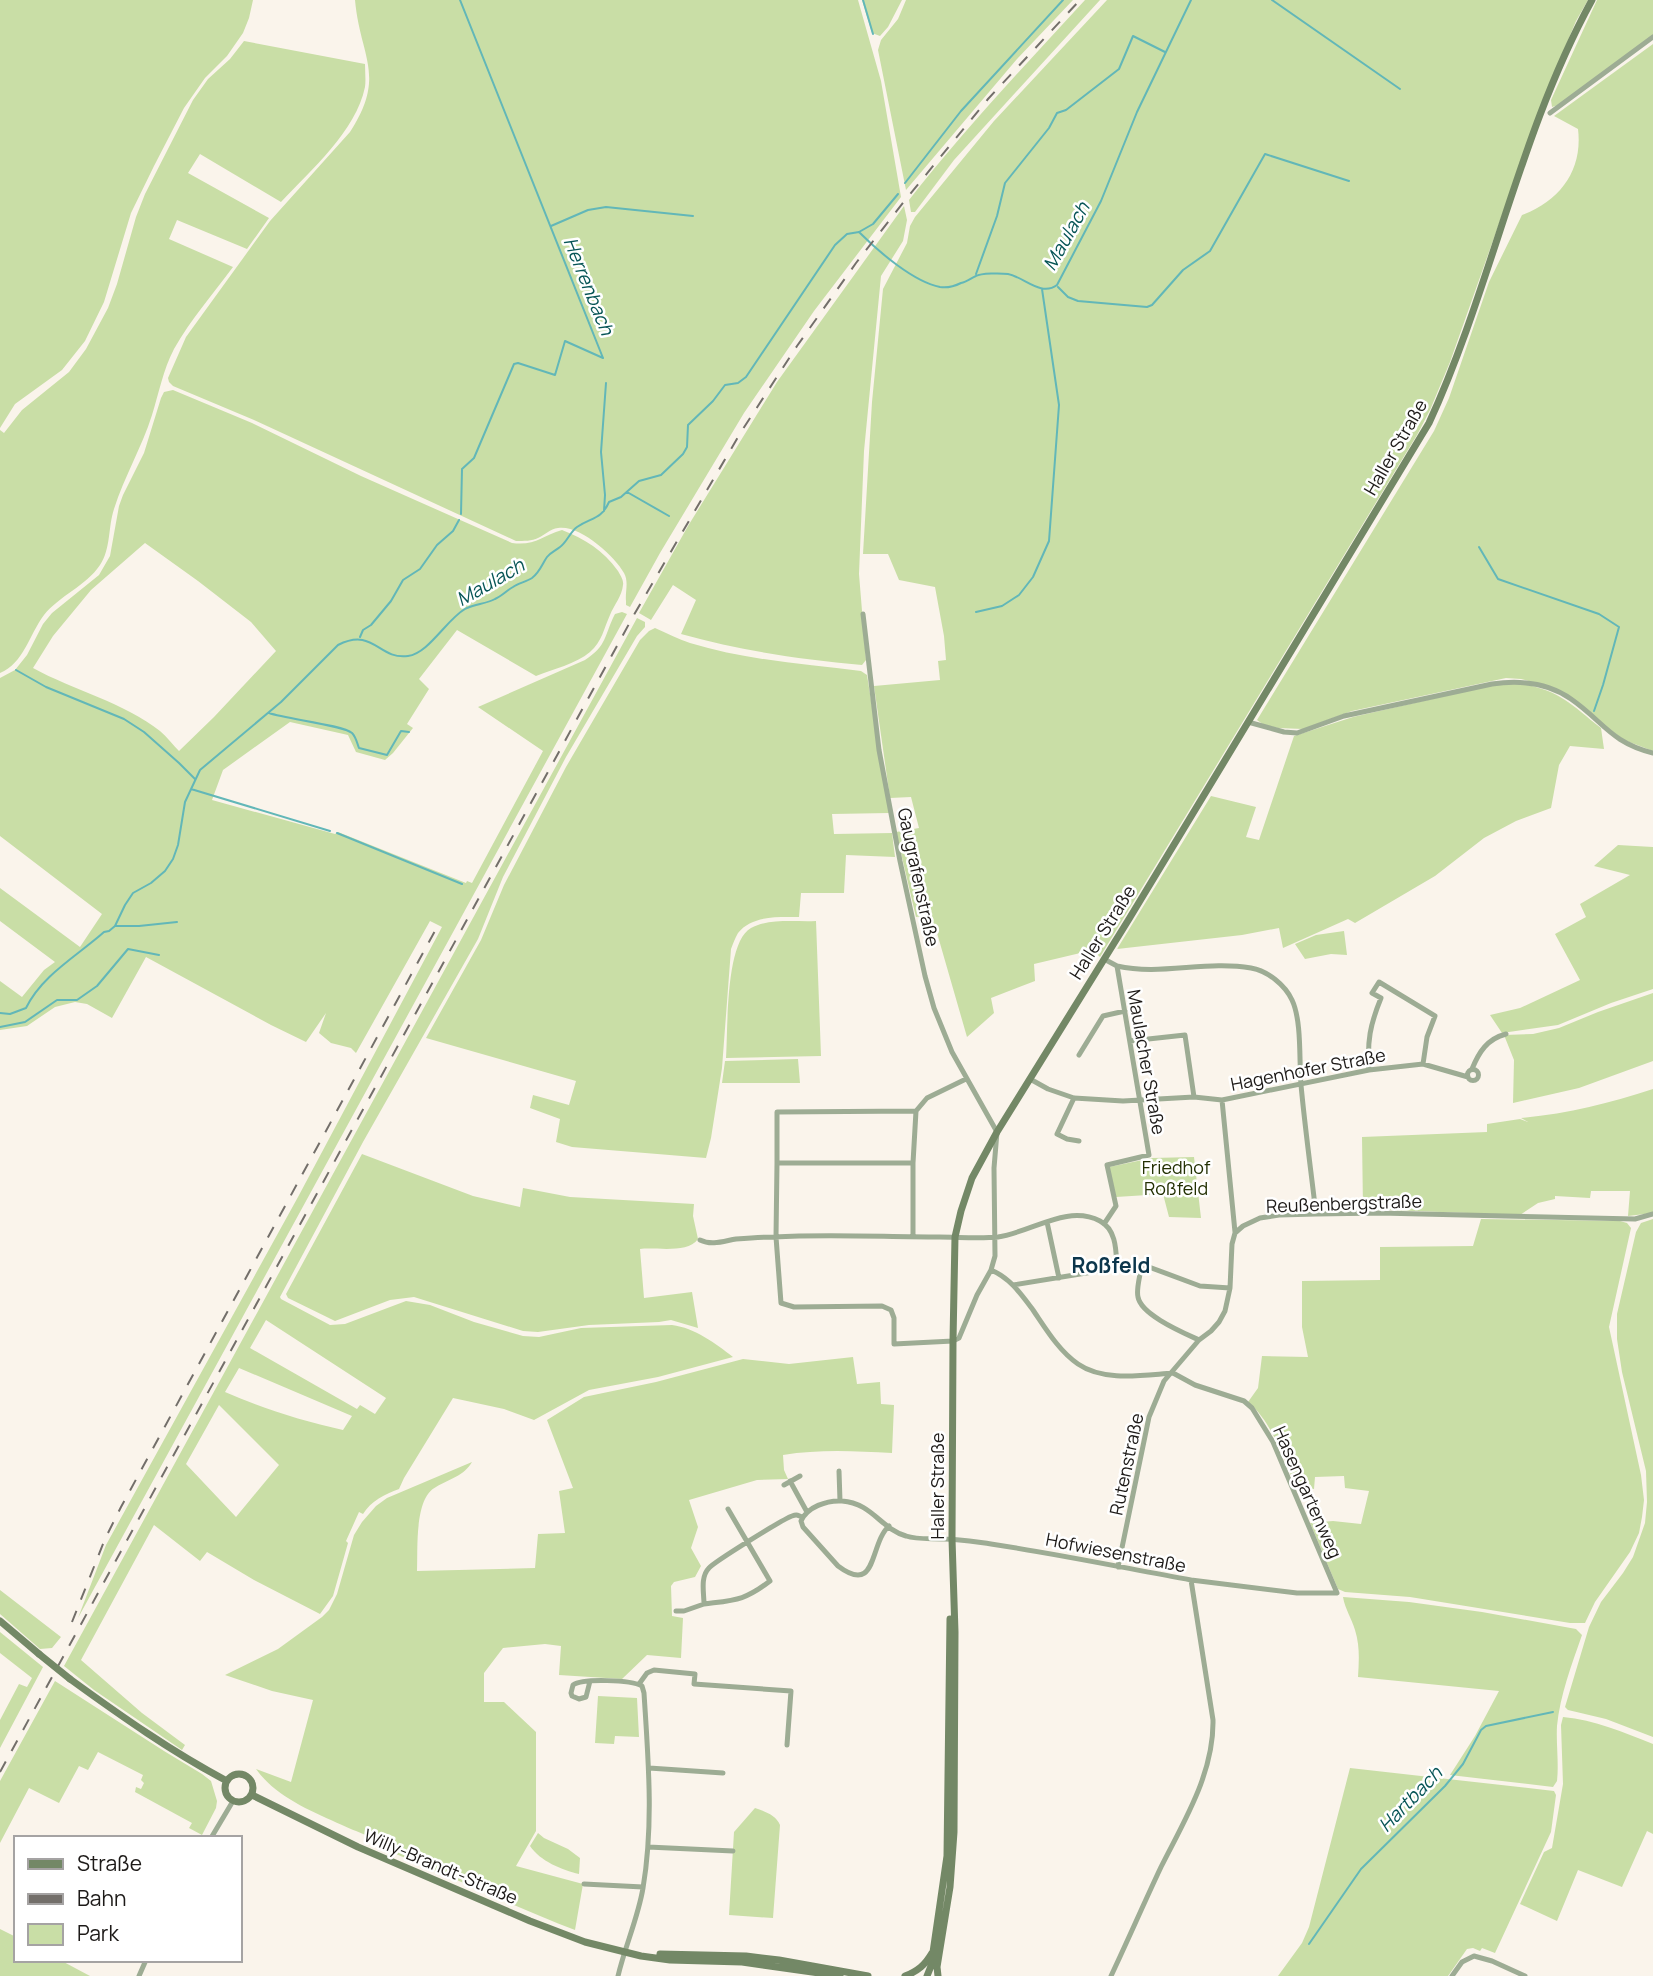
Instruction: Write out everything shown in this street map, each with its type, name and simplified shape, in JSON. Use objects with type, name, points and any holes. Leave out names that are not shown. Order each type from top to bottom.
[{"type":"main road","name":"Haller Straße","points":[[938,1976],[954,1841],[953,1341],[955,1237],[961,1211],[972,1178],[997,1132],[1419,442],[1443,393],[1561,61],[1591,0]]},
{"type":"main road","name":"Haller Straße","points":[[927,1976],[934,1950],[947,1856],[949,1633],[953,1597]]},
{"type":"main road","points":[[0,1621],[70,1679],[119,1714],[187,1759],[227,1781]]},
{"type":"main road","points":[[239,1774],[248,1778],[253,1786],[251,1795],[241,1802],[233,1801],[226,1794],[227,1781],[239,1774]]},
{"type":"main road","name":"Willy-Brandt-Straße","points":[[251,1795],[359,1847],[530,1922],[585,1942],[670,1960],[771,1965],[839,1976]]},
{"type":"main road","points":[[905,1976],[916,1972],[934,1950]]},
{"type":"main road","name":"Willy-Brandt-Straße","points":[[624,1952],[757,1957],[868,1976]]},
{"type":"street","points":[[1550,113],[1653,37]]},
{"type":"street","name":"Gaugrafenstraße","points":[[863,614],[879,750],[900,861],[934,1008],[952,1052],[997,1132]]},
{"type":"street","points":[[1248,722],[1297,733],[1344,716],[1516,680],[1555,690],[1571,699],[1613,736],[1630,746],[1653,753]]},
{"type":"street","points":[[1104,959],[1117,966],[1145,970],[1222,965],[1254,968],[1283,986],[1297,1013],[1301,1085],[1316,1214]]},
{"type":"street","name":"Maulacher Straße","points":[[1104,1224],[1116,1206],[1107,1165],[1149,1155],[1117,966]]},
{"type":"street","points":[[1381,998],[1373,993],[1379,982],[1435,1016],[1427,1037],[1423,1064]]},
{"type":"street","points":[[1369,1070],[1371,1022],[1388,987]]},
{"type":"street","points":[[1079,1055],[1103,1016],[1125,1011]]},
{"type":"street","points":[[1472,1069],[1477,1070],[1478,1077],[1472,1080],[1468,1077],[1469,1072],[1478,1054],[1489,1041],[1506,1034]]},
{"type":"street","points":[[1129,1041],[1185,1035],[1194,1097]]},
{"type":"street","name":"Hagenhofer Straße","points":[[1030,1079],[1073,1098],[1123,1101],[1194,1097],[1222,1100],[1369,1070],[1423,1064],[1468,1077]]},
{"type":"street","points":[[913,1237],[912,1163],[916,1111],[927,1098],[966,1079]]},
{"type":"street","points":[[1073,1098],[1057,1134],[1079,1141]]},
{"type":"street","points":[[991,1270],[1003,1275],[1013,1285],[1051,1336],[1081,1366],[1110,1375],[1173,1373],[1199,1340],[1219,1322],[1230,1288],[1230,1256],[1235,1233],[1222,1100]]},
{"type":"street","points":[[916,1111],[777,1112],[776,1237],[781,1303],[794,1307],[882,1306],[891,1310],[894,1318],[894,1344],[953,1341],[959,1338],[995,1256],[994,1168],[997,1132]]},
{"type":"street","points":[[777,1163],[912,1163]]},
{"type":"street","points":[[979,1163],[994,1168]]},
{"type":"street","name":"Reußenbergstraße","points":[[1235,1233],[1260,1218],[1279,1215],[1380,1213],[1635,1219],[1653,1214]]},
{"type":"street","points":[[700,1240],[717,1243],[735,1239],[776,1237],[995,1237],[1074,1215],[1089,1217],[1104,1224],[1114,1236],[1117,1268]]},
{"type":"street","points":[[1047,1222],[1059,1278]]},
{"type":"street","points":[[1013,1285],[1117,1268],[1124,1271],[1149,1268],[1200,1286],[1230,1288]]},
{"type":"street","points":[[1141,1268],[1138,1298],[1142,1305],[1159,1319],[1199,1340]]},
{"type":"street","name":"Rutenstraße","points":[[1118,1567],[1149,1416],[1164,1381],[1173,1373]]},
{"type":"street","name":"Hasengartenweg","points":[[1173,1373],[1195,1385],[1244,1401],[1252,1408],[1273,1442],[1337,1593],[1297,1593],[1191,1580]]},
{"type":"street","points":[[704,1604],[704,1576],[710,1566],[791,1517],[805,1514],[825,1503],[840,1501],[839,1471]]},
{"type":"street","points":[[783,1485],[800,1476]]},
{"type":"street","points":[[790,1481],[805,1514],[801,1524],[843,1570],[858,1575],[869,1570],[877,1542],[889,1526]]},
{"type":"street","name":"Hofwiesenstraße","points":[[840,1501],[864,1507],[906,1536],[1020,1548],[1191,1580],[1213,1720],[1210,1758],[1198,1791],[1111,1976]]},
{"type":"street","points":[[676,1611],[737,1600],[752,1595],[770,1581],[728,1509]]},
{"type":"street","points":[[639,1684],[647,1673],[654,1670],[695,1674],[694,1685],[791,1691],[788,1745]]},
{"type":"street","points":[[590,1681],[639,1684]]},
{"type":"street","points":[[618,1976],[637,1917],[648,1847],[649,1768],[644,1693],[639,1684]]},
{"type":"street","points":[[649,1768],[723,1773]]},
{"type":"street","points":[[212,1836],[233,1801]]},
{"type":"street","points":[[648,1847],[733,1851]]},
{"type":"street","points":[[584,1884],[643,1887]]},
{"type":"street","points":[[1452,1976],[1462,1962],[1474,1956],[1525,1976]]},
{"type":"green space","points":[[0,0],[253,0],[243,33],[184,108],[154,166],[131,213],[104,302],[85,341],[62,370],[15,404],[0,428]]},
{"type":"green space","points":[[355,0],[858,0],[881,81],[901,197],[814,311],[744,413],[630,607],[626,605],[624,573],[605,550],[576,531],[558,528],[536,539],[516,541],[169,382],[168,378],[186,337],[270,221],[350,132],[361,112],[369,80]]},
{"type":"green space","points":[[862,0],[902,0],[888,27],[880,36],[872,33]]},
{"type":"green space","points":[[906,0],[1073,0],[1017,59],[906,190],[878,50],[881,40],[898,19]]},
{"type":"green space","points":[[1085,0],[1100,0],[954,160],[915,212],[911,212],[909,200],[930,174]]},
{"type":"green space","points":[[1107,0],[1588,0],[1576,21],[1541,105],[1450,362],[1417,435],[1100,957],[1093,950],[1034,964],[1035,981],[991,998],[994,1013],[967,1037],[935,926],[929,915],[916,917],[896,832],[919,828],[911,797],[890,798],[874,686],[940,680],[938,661],[946,660],[935,587],[899,580],[888,554],[863,554],[872,402],[883,289],[907,243],[910,226],[915,217],[994,121]]},
{"type":"green space","points":[[1597,0],[1653,0],[1653,36],[1562,104],[1552,107],[1551,100]]},
{"type":"green space","points":[[244,41],[365,64],[365,87],[360,103],[331,149],[281,202],[200,154],[188,173],[269,218],[247,249],[177,220],[169,239],[233,267],[188,327],[170,357],[148,427],[114,509],[104,559],[87,579],[50,608],[21,656],[0,673],[0,430],[4,433],[22,410],[69,372],[86,349],[108,308],[145,194],[193,100],[208,79],[230,59]]},
{"type":"green space","points":[[1653,44],[1653,751],[1624,740],[1552,687],[1521,679],[1506,678],[1352,711],[1303,729],[1264,725],[1257,720],[1434,431],[1449,398],[1489,282],[1522,215],[1536,209],[1558,192],[1572,171],[1579,144],[1578,129],[1554,116]]},
{"type":"green space","points":[[904,206],[907,220],[903,241],[881,276],[864,451],[859,574],[866,660],[862,665],[793,657],[748,650],[681,634],[696,600],[673,585],[651,620],[639,613],[688,526],[777,382]]},
{"type":"green space","points":[[173,390],[252,423],[361,476],[512,543],[533,542],[562,530],[570,533],[586,541],[606,557],[618,571],[623,583],[600,639],[590,652],[578,660],[536,676],[457,630],[419,679],[429,689],[407,724],[413,728],[385,760],[356,752],[348,735],[290,722],[223,770],[212,800],[335,834],[338,832],[466,883],[472,883],[543,751],[478,707],[585,660],[602,644],[615,614],[627,614],[78,1618],[106,1545],[298,1197],[442,927],[430,921],[356,1053],[351,1048],[331,1043],[319,1033],[326,1013],[306,1042],[146,957],[112,1018],[87,1004],[75,1002],[55,1007],[27,1026],[0,1030],[0,981],[22,997],[44,970],[55,962],[0,921],[0,888],[80,947],[102,914],[0,836],[0,678],[15,670],[52,613],[99,575],[110,556],[119,506],[144,453],[164,392]],"holes":[[[145,543],[251,622],[276,651],[179,751],[160,731],[131,712],[33,668],[53,636],[91,590]]]},
{"type":"green space","points":[[637,618],[645,622],[645,627],[637,636],[566,757],[503,877],[478,939],[363,1142],[280,1297],[330,1325],[345,1324],[406,1301],[430,1305],[474,1322],[523,1336],[539,1337],[581,1328],[672,1325],[697,1333],[733,1357],[658,1377],[589,1390],[534,1420],[504,1409],[453,1398],[399,1489],[379,1498],[363,1514],[359,1512],[346,1541],[348,1543],[333,1596],[320,1614],[207,1552],[200,1561],[154,1525],[81,1660],[142,1713],[185,1745],[182,1750],[94,1690],[64,1666]],"holes":[[[266,1320],[386,1398],[375,1414],[360,1405],[357,1409],[250,1348]],[[239,1368],[352,1416],[343,1430],[283,1414],[225,1392]],[[219,1405],[279,1465],[236,1517],[186,1464]]]},
{"type":"green space","points":[[655,628],[690,643],[732,654],[861,671],[867,675],[889,813],[832,814],[834,834],[892,833],[895,857],[846,855],[844,893],[801,893],[799,917],[758,920],[738,933],[731,949],[722,1068],[706,1158],[572,1147],[556,1142],[560,1119],[530,1108],[533,1095],[569,1105],[576,1081],[426,1038],[481,940],[504,885],[566,767],[640,640]]},
{"type":"green space","points":[[1517,683],[1554,694],[1601,728],[1604,749],[1570,746],[1559,765],[1551,808],[1516,821],[1484,838],[1435,876],[1355,923],[1348,919],[1283,948],[1279,928],[1242,935],[1117,949],[1211,796],[1256,807],[1246,837],[1259,840],[1294,736],[1353,717],[1493,685]]},
{"type":"green space","points":[[1618,845],[1653,847],[1653,989],[1558,1025],[1502,1033],[1490,1015],[1520,1008],[1580,980],[1555,934],[1586,917],[1580,904],[1630,875],[1594,866]]},
{"type":"green space","points":[[816,921],[821,1056],[726,1058],[732,968],[743,936],[751,928],[766,923]]},
{"type":"green space","points":[[1344,931],[1347,955],[1331,954],[1305,959],[1295,944],[1316,935]]},
{"type":"green space","points":[[1653,993],[1653,1061],[1579,1088],[1513,1103],[1514,1060],[1504,1035],[1533,1034],[1559,1028]]},
{"type":"green space","points":[[798,1059],[800,1083],[722,1083],[725,1061]]},
{"type":"green space","points":[[1653,1089],[1653,1213],[1628,1216],[1630,1191],[1591,1191],[1590,1198],[1555,1196],[1555,1199],[1538,1203],[1520,1215],[1363,1209],[1362,1137],[1487,1132],[1487,1124],[1520,1119],[1528,1122],[1521,1118],[1588,1107]]},
{"type":"green space","points":[[362,1154],[473,1196],[520,1207],[523,1188],[570,1197],[694,1204],[693,1216],[698,1239],[693,1244],[679,1248],[640,1249],[644,1298],[692,1292],[698,1328],[671,1320],[589,1325],[538,1332],[523,1331],[414,1297],[390,1300],[335,1321],[288,1298],[286,1294]]},
{"type":"green space","name":"Friedhof Roßfeld","points":[[1194,1157],[1201,1218],[1169,1217],[1163,1194],[1116,1197],[1109,1167],[1152,1158]]},
{"type":"green space","points":[[1481,1219],[1620,1221],[1631,1228],[1609,1327],[1644,1500],[1639,1533],[1630,1552],[1595,1602],[1585,1623],[1338,1589],[1310,1523],[1333,1521],[1361,1524],[1369,1491],[1345,1488],[1344,1476],[1315,1477],[1314,1489],[1296,1487],[1271,1430],[1248,1402],[1258,1388],[1262,1356],[1308,1357],[1302,1327],[1302,1281],[1380,1280],[1380,1247],[1473,1246]]},
{"type":"green space","points":[[1653,1219],[1653,1737],[1565,1707],[1589,1627],[1601,1602],[1633,1557],[1645,1523],[1646,1471],[1622,1372],[1617,1339],[1617,1314],[1636,1232],[1641,1223]]},
{"type":"green space","points":[[853,1357],[857,1384],[880,1382],[881,1404],[894,1405],[892,1453],[824,1451],[783,1455],[788,1479],[757,1480],[689,1500],[698,1527],[691,1548],[701,1566],[695,1577],[674,1582],[671,1586],[672,1616],[683,1618],[681,1658],[647,1655],[622,1679],[559,1675],[561,1646],[545,1644],[503,1648],[484,1673],[484,1702],[504,1702],[536,1732],[536,1831],[516,1866],[583,1884],[575,1930],[384,1849],[370,1838],[295,1802],[274,1788],[256,1769],[291,1782],[313,1700],[272,1691],[225,1675],[278,1649],[329,1610],[337,1594],[354,1535],[376,1506],[387,1498],[472,1462],[461,1474],[436,1487],[424,1502],[419,1525],[417,1571],[535,1568],[538,1534],[565,1533],[559,1491],[573,1488],[547,1420],[584,1397],[656,1382],[743,1359],[789,1364]]},
{"type":"green space","points":[[0,1590],[61,1637],[52,1648],[40,1649],[0,1614]]},
{"type":"green space","points":[[1343,1597],[1409,1602],[1482,1612],[1576,1629],[1582,1635],[1561,1703],[1557,1733],[1558,1774],[1553,1787],[1450,1775],[1499,1691],[1358,1677],[1358,1642]]},
{"type":"green space","points":[[0,1632],[43,1667],[0,1748],[0,1720],[19,1684],[27,1687],[32,1678],[0,1653]]},
{"type":"green space","points":[[55,1681],[211,1781],[217,1801],[216,1808],[202,1835],[189,1828],[192,1823],[135,1792],[136,1787],[141,1789],[144,1783],[141,1780],[143,1775],[98,1752],[88,1770],[79,1766],[59,1803],[29,1788],[0,1843],[0,1781]]},
{"type":"green space","points":[[598,1696],[637,1698],[639,1737],[615,1736],[614,1744],[595,1743]]},
{"type":"green space","points":[[1563,1717],[1598,1724],[1653,1744],[1653,1834],[1647,1831],[1622,1887],[1578,1870],[1557,1921],[1520,1904],[1544,1852],[1552,1848],[1563,1784]]},
{"type":"green space","points":[[1350,1768],[1554,1791],[1556,1795],[1551,1832],[1495,1953],[1482,1948],[1480,1951],[1467,1949],[1448,1976],[1278,1976],[1302,1943],[1309,1927]]},
{"type":"green space","points":[[755,1808],[773,1816],[780,1825],[773,1918],[729,1915],[734,1832]]},
{"type":"green space","points":[[538,1833],[580,1858],[579,1874],[552,1864],[534,1851],[530,1846]]},
{"type":"green space","points":[[0,1929],[14,1936],[14,1962],[64,1962],[90,1976],[0,1976]]},
{"type":"waterway","name":"Herrenbach","points":[[460,0],[603,358]]},
{"type":"waterway","points":[[863,0],[873,34]]},
{"type":"waterway","name":"Maulach","points":[[905,183],[961,111],[1063,0]]},
{"type":"waterway","name":"Maulach","points":[[860,233],[908,273],[940,287],[954,286],[979,275],[996,273],[1014,276],[1039,288],[1057,285],[1101,201],[1137,112],[1191,0]]},
{"type":"waterway","points":[[1272,0],[1400,89]]},
{"type":"waterway","points":[[976,274],[997,216],[1005,183],[1049,128],[1057,113],[1066,110],[1119,69],[1133,36],[1165,52]]},
{"type":"waterway","points":[[1058,287],[1068,297],[1078,301],[1147,307],[1152,305],[1183,270],[1210,251],[1265,154],[1349,181]]},
{"type":"waterway","name":"Maulach","points":[[0,1013],[10,1014],[26,1008],[51,976],[115,926],[133,893],[151,883],[165,871],[173,859],[185,802],[200,770],[281,702],[338,645],[350,640],[360,640],[398,656],[416,654],[465,609],[491,601],[532,578],[547,557],[562,545],[575,529],[599,515],[609,502],[621,497],[639,481],[661,475],[687,447],[688,425],[725,385],[738,383],[746,377],[835,245],[847,234],[859,232],[873,224],[898,194]]},
{"type":"waterway","points":[[551,226],[588,210],[606,207],[693,216]]},
{"type":"waterway","points":[[976,612],[1002,606],[1019,595],[1033,577],[1049,541],[1059,405],[1042,289]]},
{"type":"waterway","name":"Herrenbach","points":[[461,514],[462,469],[474,458],[514,364],[555,375],[565,341],[603,358]]},
{"type":"waterway","name":"Herrenbach","points":[[604,511],[601,452],[606,383]]},
{"type":"waterway","points":[[627,492],[669,516]]},
{"type":"waterway","name":"Herrenbach","points":[[360,637],[363,630],[371,625],[391,601],[403,580],[420,569],[437,545],[453,531],[459,520]]},
{"type":"waterway","points":[[1479,547],[1498,579],[1599,614],[1619,627],[1594,711]]},
{"type":"waterway","points":[[16,670],[46,687],[124,719],[144,732],[195,779]]},
{"type":"waterway","points":[[269,713],[347,730],[352,733],[359,748],[387,755],[401,731],[409,732]]},
{"type":"waterway","points":[[191,789],[330,831]]},
{"type":"waterway","points":[[337,833],[462,884]]},
{"type":"waterway","points":[[115,926],[177,922]]},
{"type":"waterway","points":[[0,1027],[25,1022],[57,1000],[77,1000],[97,986],[128,949],[159,955]]},
{"type":"waterway","name":"Hartbach","points":[[1309,1944],[1361,1869],[1445,1786],[1463,1764],[1481,1730],[1486,1726],[1553,1712]]},
{"type":"railway","points":[[0,1772],[635,613],[741,432],[797,346],[906,199],[988,99],[1080,0]]},
{"type":"railway","points":[[72,1622],[105,1539],[121,1507],[436,929]]},
{"type":"district","name":"Roßfeld","points":[[1111,1265]]}]
